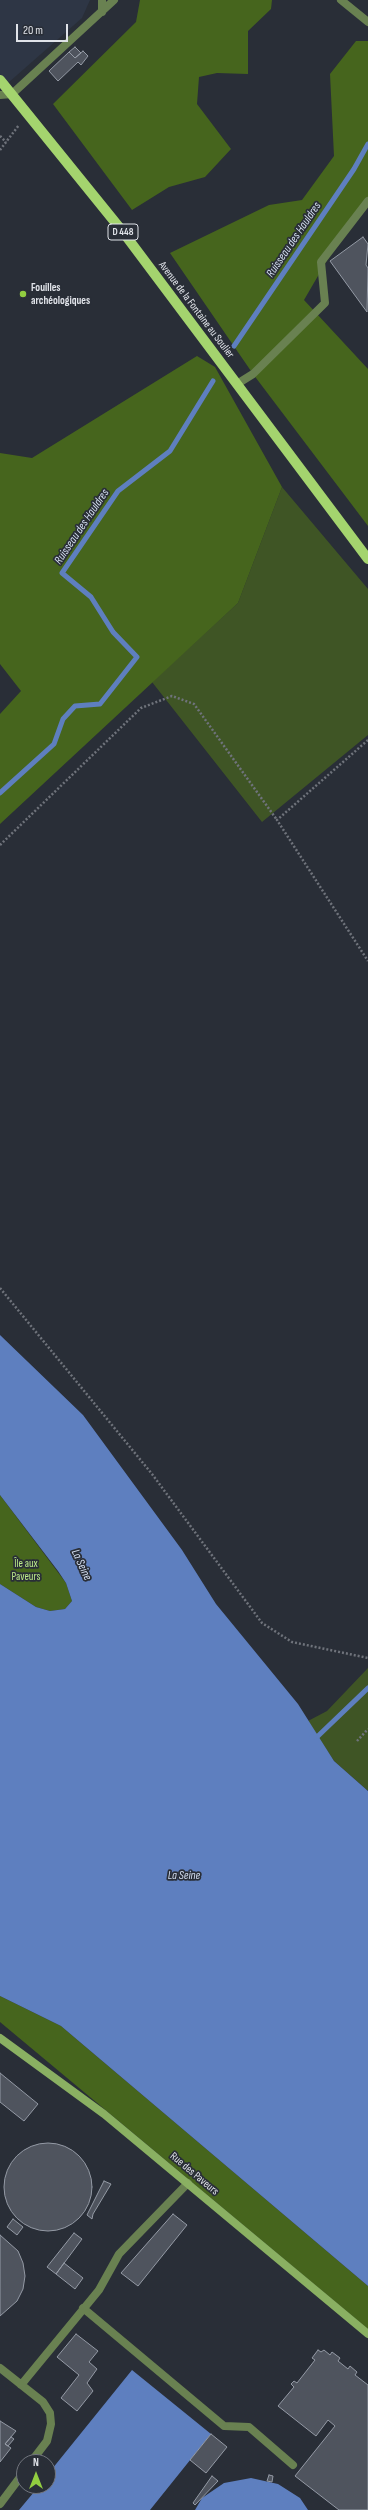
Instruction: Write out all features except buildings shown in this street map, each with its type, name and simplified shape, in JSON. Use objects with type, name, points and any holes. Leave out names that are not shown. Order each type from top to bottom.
[{"type":"main road","name":"Avenue de la Fontaine au Soulier","points":[[0,80],[123,232],[368,559]]},
{"type":"street","points":[[102,0],[102,12]]},
{"type":"street","points":[[0,95],[12,94],[114,0]]},
{"type":"street","points":[[341,0],[368,22]]},
{"type":"street","points":[[237,384],[252,374],[325,303],[321,262],[368,202]]},
{"type":"street","name":"Rue des Paveurs","points":[[0,2038],[104,2114],[368,2334]]},
{"type":"street","points":[[21,2385],[99,2290],[119,2254],[188,2184]]},
{"type":"street","points":[[83,2308],[224,2426],[249,2427],[293,2465]]},
{"type":"street","points":[[0,2368],[43,2402],[50,2414],[51,2424],[47,2440],[37,2454]]},
{"type":"street","points":[[0,2504],[16,2483]]},
{"type":"path","points":[[0,150],[21,123]]},
{"type":"path","points":[[0,136],[6,142]]},
{"type":"path","points":[[0,845],[141,708],[172,696],[194,704],[277,820],[368,961]]},
{"type":"path","points":[[277,820],[368,740]]},
{"type":"path","points":[[0,1288],[152,1474],[262,1623],[292,1642],[368,1658]]},
{"type":"path","points":[[357,1741],[368,1730]]},
{"type":"shaded area","points":[[0,0],[90,0],[82,18],[0,90]]},
{"type":"green space","points":[[140,0],[272,0],[271,9],[248,31],[248,74],[217,73],[199,77],[197,104],[231,149],[205,177],[169,187],[132,210],[53,104],[136,22]]},
{"type":"green space","points":[[356,41],[368,41],[368,202],[329,257],[304,300],[368,369],[368,526],[253,374],[170,253],[269,205],[302,200],[334,156],[330,74]]},
{"type":"green space","points":[[197,356],[215,367],[282,487],[238,603],[0,824],[0,714],[21,691],[0,664],[0,453],[32,458]]},
{"type":"green space","points":[[282,487],[368,589],[368,735],[262,822],[152,682],[238,603]]},
{"type":"green space","name":"Île aux Paveurs","points":[[0,1495],[66,1583],[72,1601],[65,1609],[50,1611],[36,1607],[0,1584]]},
{"type":"green space","points":[[368,1668],[367,1790],[334,1761],[308,1721],[327,1711]]},
{"type":"green space","points":[[0,1996],[61,2026],[368,2286],[368,2329],[0,2022]]},
{"type":"water","name":"La Seine","points":[[0,1335],[83,1415],[182,1550],[216,1604],[298,1704],[334,1761],[368,1791],[368,2286],[61,2026],[0,1996],[0,1584],[36,1607],[50,1611],[65,1609],[72,1601],[66,1583],[58,1571],[0,1495]]},
{"type":"water","points":[[132,2370],[211,2434],[150,2510],[19,2510],[32,2494],[56,2494],[56,2464]]},
{"type":"water","points":[[251,2478],[278,2484],[300,2498],[308,2510],[195,2510],[202,2498],[224,2483]]},
{"type":"waterway","name":"Ruisseau des Hauldres","points":[[234,346],[354,169],[368,144]]},
{"type":"waterway","name":"Ruisseau des Hauldres","points":[[0,793],[54,744],[63,719],[75,706],[100,704],[137,657],[113,632],[91,597],[62,573],[118,491],[170,451],[213,381]]},
{"type":"waterway","points":[[312,1737],[318,1736],[368,1688]]},
{"type":"place","name":"Fouilles archéologiques","points":[[23,294]]}]
